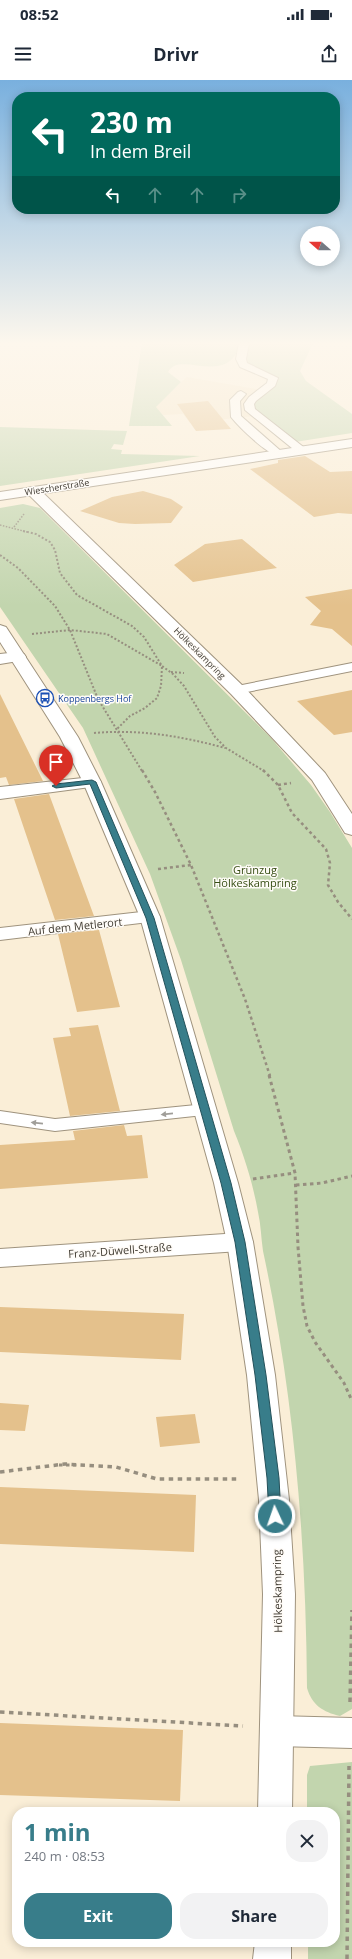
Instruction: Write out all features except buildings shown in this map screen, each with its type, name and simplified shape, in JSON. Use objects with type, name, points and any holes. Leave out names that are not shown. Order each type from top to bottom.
[{"type":"street","name":"Wiescherstraße","points":[[0,496],[352,443]]},
{"type":"street","name":"Hölkeskampring","points":[[33,491],[237,690],[319,777],[352,829]]},
{"type":"street","name":"Hölkeskampring","points":[[0,630],[9,658],[69,737],[92,782],[150,918],[206,1110],[240,1242],[261,1375],[273,1478],[279,1594],[275,1807]]},
{"type":"street","points":[[0,793],[92,782]]},
{"type":"street","name":"Auf dem Metlerort","points":[[0,934],[150,918]]},
{"type":"street","name":"Franz-Düwell-Straße","points":[[0,1258],[240,1242]]},
{"type":"street","points":[[276,1731],[350,1735]]},
{"type":"street","points":[[272,1959],[273,1947]]},
{"type":"lane","points":[[251,431],[278,454]]},
{"type":"lane","points":[[276,431],[302,451]]},
{"type":"lane","points":[[237,690],[352,667]]},
{"type":"lane","points":[[0,1117],[56,1125],[206,1110]]},
{"type":"path","points":[[0,525],[36,534],[50,542],[57,555],[60,573],[77,595],[132,626],[144,637],[162,666],[161,686],[157,698],[146,708],[130,716],[116,730]]},
{"type":"path","points":[[0,555],[18,568],[55,606],[70,630],[98,699],[155,792],[191,865],[245,999],[271,1080],[295,1173],[298,1247],[303,1306],[307,1326],[315,1342],[344,1383],[352,1401]]},
{"type":"path","points":[[29,634],[70,630],[100,632],[113,636],[126,646],[162,666],[173,674],[184,686],[197,706],[208,728],[226,748]]},
{"type":"path","points":[[92,733],[116,730],[177,736],[226,748],[260,768],[278,785],[292,813],[319,840],[329,858],[328,885],[338,902],[352,919]]},
{"type":"path","points":[[156,869],[191,865]]},
{"type":"path","points":[[251,1179],[295,1173]]},
{"type":"path","points":[[296,1185],[322,1183],[352,1176]]},
{"type":"path","points":[[0,1472],[65,1464],[116,1467],[157,1479],[273,1478]]},
{"type":"path","points":[[347,1959],[352,1610]]},
{"type":"path","points":[[0,1712],[236,1725],[276,1731]]},
{"type":"green space","points":[[0,431],[127,431],[123,445],[114,444],[111,449],[122,450],[121,454],[200,456],[0,486]]},
{"type":"green space","points":[[280,431],[352,431],[352,433],[295,442]]},
{"type":"green space","name":"Grünzug Hölkeskampring","points":[[23,504],[40,508],[271,738],[311,785],[352,848],[352,1709],[340,1716],[319,1707],[312,1699],[307,1688],[304,1578],[296,1468],[283,1359],[263,1251],[259,1217],[251,1181],[181,960],[150,874],[83,728],[0,607],[0,508]]},
{"type":"green space","points":[[352,1762],[352,1959],[308,1959],[308,1947],[340,1947],[340,1807],[307,1807],[307,1775],[310,1766]]},
{"type":"place","name":"Koppenbergs Hof","points":[[45,698]]},
{"type":"route","points":[[56,786],[92,782],[150,918],[206,1110],[240,1242],[261,1375],[273,1478],[275,1516]]}]
